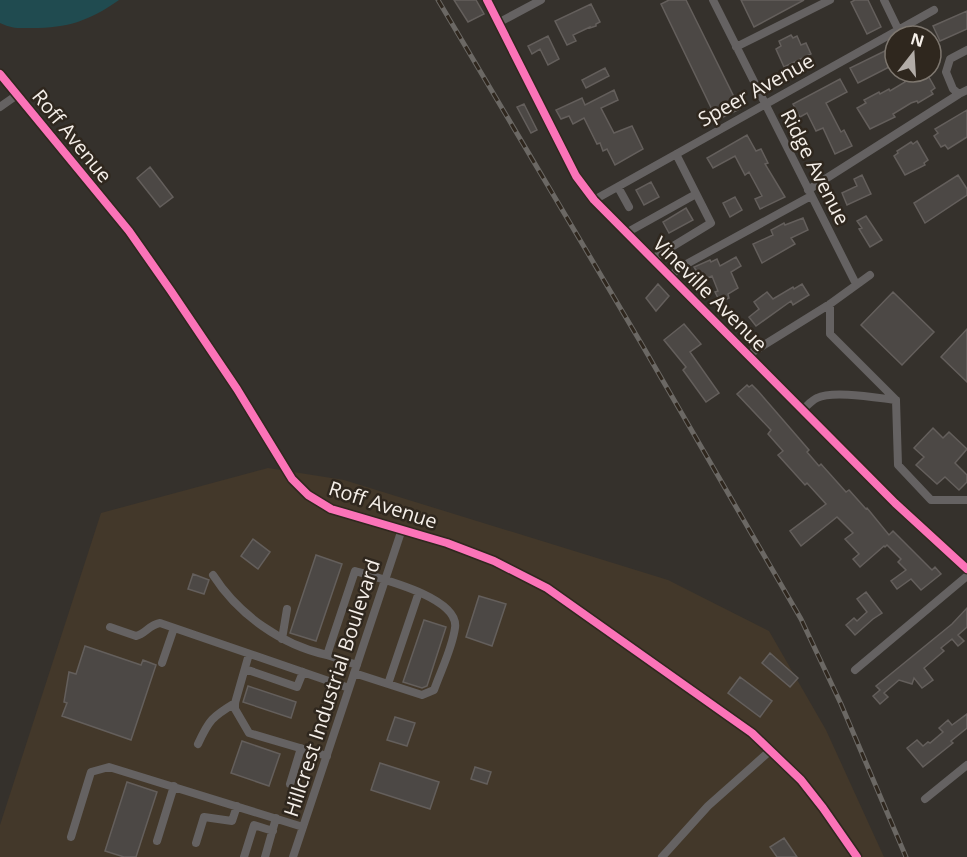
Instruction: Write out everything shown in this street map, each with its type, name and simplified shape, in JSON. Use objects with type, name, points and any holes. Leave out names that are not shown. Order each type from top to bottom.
[{"type":"main road","name":"Vineville Avenue","points":[[487,0],[576,176],[594,200],[895,503],[967,569]]},
{"type":"street","points":[[498,23],[541,0]]},
{"type":"street","name":"Ridge Avenue","points":[[713,0],[856,284]]},
{"type":"street","points":[[736,47],[830,0]]},
{"type":"street","points":[[884,0],[896,24]]},
{"type":"street","name":"Speer Avenue","points":[[906,24],[934,10]]},
{"type":"street","name":"Speer Avenue","points":[[594,200],[883,36]]},
{"type":"street","points":[[963,92],[953,89],[947,78],[946,65],[950,59],[967,50]]},
{"type":"street","name":"Roff Avenue","points":[[0,74],[129,231],[237,389],[292,479],[308,495],[331,509],[447,543],[494,561],[547,588],[743,727],[771,750],[801,780],[857,857]]},
{"type":"street","points":[[669,277],[681,267],[810,193],[963,92]]},
{"type":"street","points":[[0,107],[17,95]]},
{"type":"street","points":[[652,259],[711,223],[676,154]]},
{"type":"street","points":[[618,187],[629,207]]},
{"type":"street","points":[[626,233],[696,194]]},
{"type":"street","points":[[748,356],[830,304],[870,275]]},
{"type":"street","points":[[830,304],[830,334],[896,400],[898,465],[931,500],[967,500]]},
{"type":"street","points":[[802,410],[817,398],[825,396],[856,395],[896,400]]},
{"type":"street","name":"Hillcrest Industrial Boulevard","points":[[293,857],[402,529]]},
{"type":"street","points":[[213,574],[224,591],[270,632],[282,639],[293,645],[327,655],[388,684],[422,695],[434,690],[456,626],[453,614],[432,597],[355,571],[327,655]]},
{"type":"street","points":[[855,670],[967,576]]},
{"type":"street","points":[[388,684],[419,592]]},
{"type":"street","points":[[282,639],[286,609]]},
{"type":"street","points":[[110,627],[136,636],[151,625],[160,623],[349,688]]},
{"type":"street","points":[[162,663],[174,628]]},
{"type":"street","points":[[249,654],[235,703],[235,709],[249,733],[327,756]]},
{"type":"street","points":[[245,669],[297,687],[303,672]]},
{"type":"street","points":[[198,744],[208,722],[235,703]]},
{"type":"street","points":[[290,784],[301,748]]},
{"type":"street","points":[[662,857],[708,806],[771,750]]},
{"type":"street","points":[[925,799],[967,765]]},
{"type":"street","points":[[71,837],[91,772],[109,767],[303,827]]},
{"type":"street","points":[[157,841],[174,786]]},
{"type":"street","points":[[196,843],[204,818],[232,821],[237,807]]},
{"type":"street","points":[[265,857],[276,818]]},
{"type":"street","points":[[244,857],[254,825],[273,831]]},
{"type":"shaded area","points":[[268,468],[344,480],[668,580],[769,631],[826,730],[884,857],[0,857],[0,825],[101,513]]},
{"type":"water","points":[[0,0],[119,0],[78,22],[57,27],[23,28],[0,23]]},
{"type":"building","points":[[454,0],[476,0],[484,14],[468,22]]},
{"type":"building","points":[[669,0],[686,0],[740,109],[717,120],[661,4]]},
{"type":"building","points":[[741,0],[804,0],[754,27]]},
{"type":"building","points":[[868,0],[881,27],[867,34],[851,2]]},
{"type":"building","points":[[591,4],[600,22],[596,26],[573,35],[576,41],[567,45],[555,21]]},
{"type":"building","points":[[967,11],[967,29],[943,40],[943,24],[938,24]]},
{"type":"building","points":[[791,35],[793,38],[797,36],[801,45],[806,43],[811,54],[784,67],[776,49],[781,46],[779,41]]},
{"type":"building","points":[[548,36],[559,59],[548,65],[540,49],[532,54],[528,46]]},
{"type":"building","points":[[883,52],[883,70],[858,83],[850,68]]},
{"type":"building","points":[[605,68],[609,76],[586,88],[582,80]]},
{"type":"building","points":[[840,79],[847,92],[826,103],[841,132],[844,130],[852,146],[835,154],[823,128],[816,131],[807,113],[800,117],[793,104]]},
{"type":"building","points":[[902,84],[933,84],[935,88],[931,91],[933,94],[918,103],[917,101],[911,103],[893,114],[895,117],[870,129],[857,108],[866,103],[864,100],[879,92],[880,94],[889,89],[890,91]]},
{"type":"building","points":[[614,90],[618,100],[601,108],[614,133],[632,126],[643,149],[615,165],[607,149],[603,151],[600,143],[597,144],[584,118],[573,124],[569,116],[561,119],[556,110],[582,98],[585,105]]},
{"type":"building","points":[[524,104],[537,130],[531,133],[517,107]]},
{"type":"building","points":[[967,110],[967,137],[948,149],[945,145],[941,147],[934,136],[938,133],[935,129]]},
{"type":"building","points":[[747,135],[756,151],[761,149],[768,163],[765,164],[785,197],[760,209],[755,199],[762,196],[749,172],[745,175],[735,156],[713,168],[707,158]]},
{"type":"building","points":[[917,141],[928,160],[924,163],[925,165],[905,175],[894,156],[898,153],[897,151]]},
{"type":"building","points":[[150,167],[173,197],[160,207],[137,178]]},
{"type":"building","points":[[862,175],[871,194],[847,205],[842,193],[857,186],[854,179]]},
{"type":"building","points":[[958,175],[967,189],[967,195],[925,223],[914,203]]},
{"type":"building","points":[[651,182],[659,197],[644,205],[636,190]]},
{"type":"building","points":[[735,197],[742,210],[730,217],[723,203]]},
{"type":"building","points":[[686,208],[693,220],[669,233],[663,222]]},
{"type":"building","points":[[866,216],[882,240],[870,247],[857,221]]},
{"type":"building","points":[[803,218],[808,230],[791,238],[795,244],[762,263],[753,244],[773,235],[771,230],[784,223],[785,225]]},
{"type":"building","points":[[736,257],[741,266],[731,272],[738,288],[728,294],[729,298],[720,302],[715,292],[718,291],[712,276],[702,280],[694,267],[717,259],[720,266]]},
{"type":"building","points":[[658,284],[669,296],[656,311],[646,298]]},
{"type":"building","points":[[802,284],[809,295],[793,305],[791,301],[756,326],[749,317],[759,309],[754,302],[767,292],[773,299]]},
{"type":"building","points":[[893,292],[934,332],[902,365],[861,325]]},
{"type":"building","points":[[684,324],[701,344],[690,352],[719,393],[706,402],[683,370],[686,367],[664,340]]},
{"type":"building","points":[[967,329],[967,382],[941,357]]},
{"type":"building","points":[[747,385],[749,387],[752,385],[758,391],[809,450],[807,452],[819,466],[821,464],[846,492],[849,490],[889,535],[893,531],[932,570],[935,567],[941,574],[921,590],[911,579],[897,589],[891,581],[906,570],[898,562],[901,559],[887,545],[860,567],[853,559],[859,554],[845,539],[853,533],[837,517],[801,546],[790,531],[826,504],[778,455],[783,451],[768,434],[771,430],[737,394]]},
{"type":"building","points":[[933,428],[943,438],[949,432],[967,449],[955,463],[967,475],[967,482],[959,490],[945,477],[937,484],[916,465],[924,457],[914,448]]},
{"type":"building","points":[[253,539],[270,552],[258,569],[241,556]]},
{"type":"building","points":[[316,555],[342,564],[316,641],[290,633]]},
{"type":"building","points":[[193,574],[209,580],[204,594],[188,589]]},
{"type":"building","points":[[866,592],[882,613],[855,635],[846,625],[854,618],[857,621],[867,612],[857,599]]},
{"type":"building","points":[[479,596],[506,604],[492,646],[466,637]]},
{"type":"building","points":[[967,608],[967,627],[958,635],[964,641],[958,646],[952,639],[941,648],[944,651],[924,668],[933,680],[922,688],[914,678],[912,684],[899,680],[884,693],[888,697],[880,704],[873,696],[880,690],[876,686],[952,624]]},
{"type":"building","points":[[424,620],[446,627],[427,686],[422,688],[403,682]]},
{"type":"building","points":[[85,646],[141,665],[143,660],[156,665],[131,740],[62,716],[67,703],[64,702],[69,672],[76,674]]},
{"type":"building","points":[[770,653],[798,678],[790,687],[762,663]]},
{"type":"building","points":[[740,677],[772,701],[760,717],[728,693]]},
{"type":"building","points":[[248,686],[296,702],[291,718],[243,702]]},
{"type":"building","points":[[967,714],[967,728],[951,741],[953,743],[923,767],[907,748],[917,740],[923,746],[930,743],[943,732],[939,728],[948,720],[952,725]]},
{"type":"building","points":[[395,717],[415,723],[407,746],[387,740]]},
{"type":"building","points":[[242,741],[280,754],[269,786],[231,773]]},
{"type":"building","points":[[380,763],[439,782],[430,809],[371,790]]},
{"type":"building","points":[[475,767],[491,772],[487,784],[471,779]]},
{"type":"building","points":[[127,782],[157,792],[136,857],[124,857],[105,851]]},
{"type":"building","points":[[784,838],[797,857],[777,857],[770,847]]},
{"type":"railway","points":[[438,0],[801,619],[841,704],[906,857]]},
{"type":"cycle path","points":[[487,0],[576,176],[594,200],[895,503],[967,569]]},
{"type":"cycle path","points":[[0,74],[129,231],[237,389],[292,479],[308,495],[331,509],[447,543],[494,561],[547,588],[752,733],[801,780],[857,857]]}]
